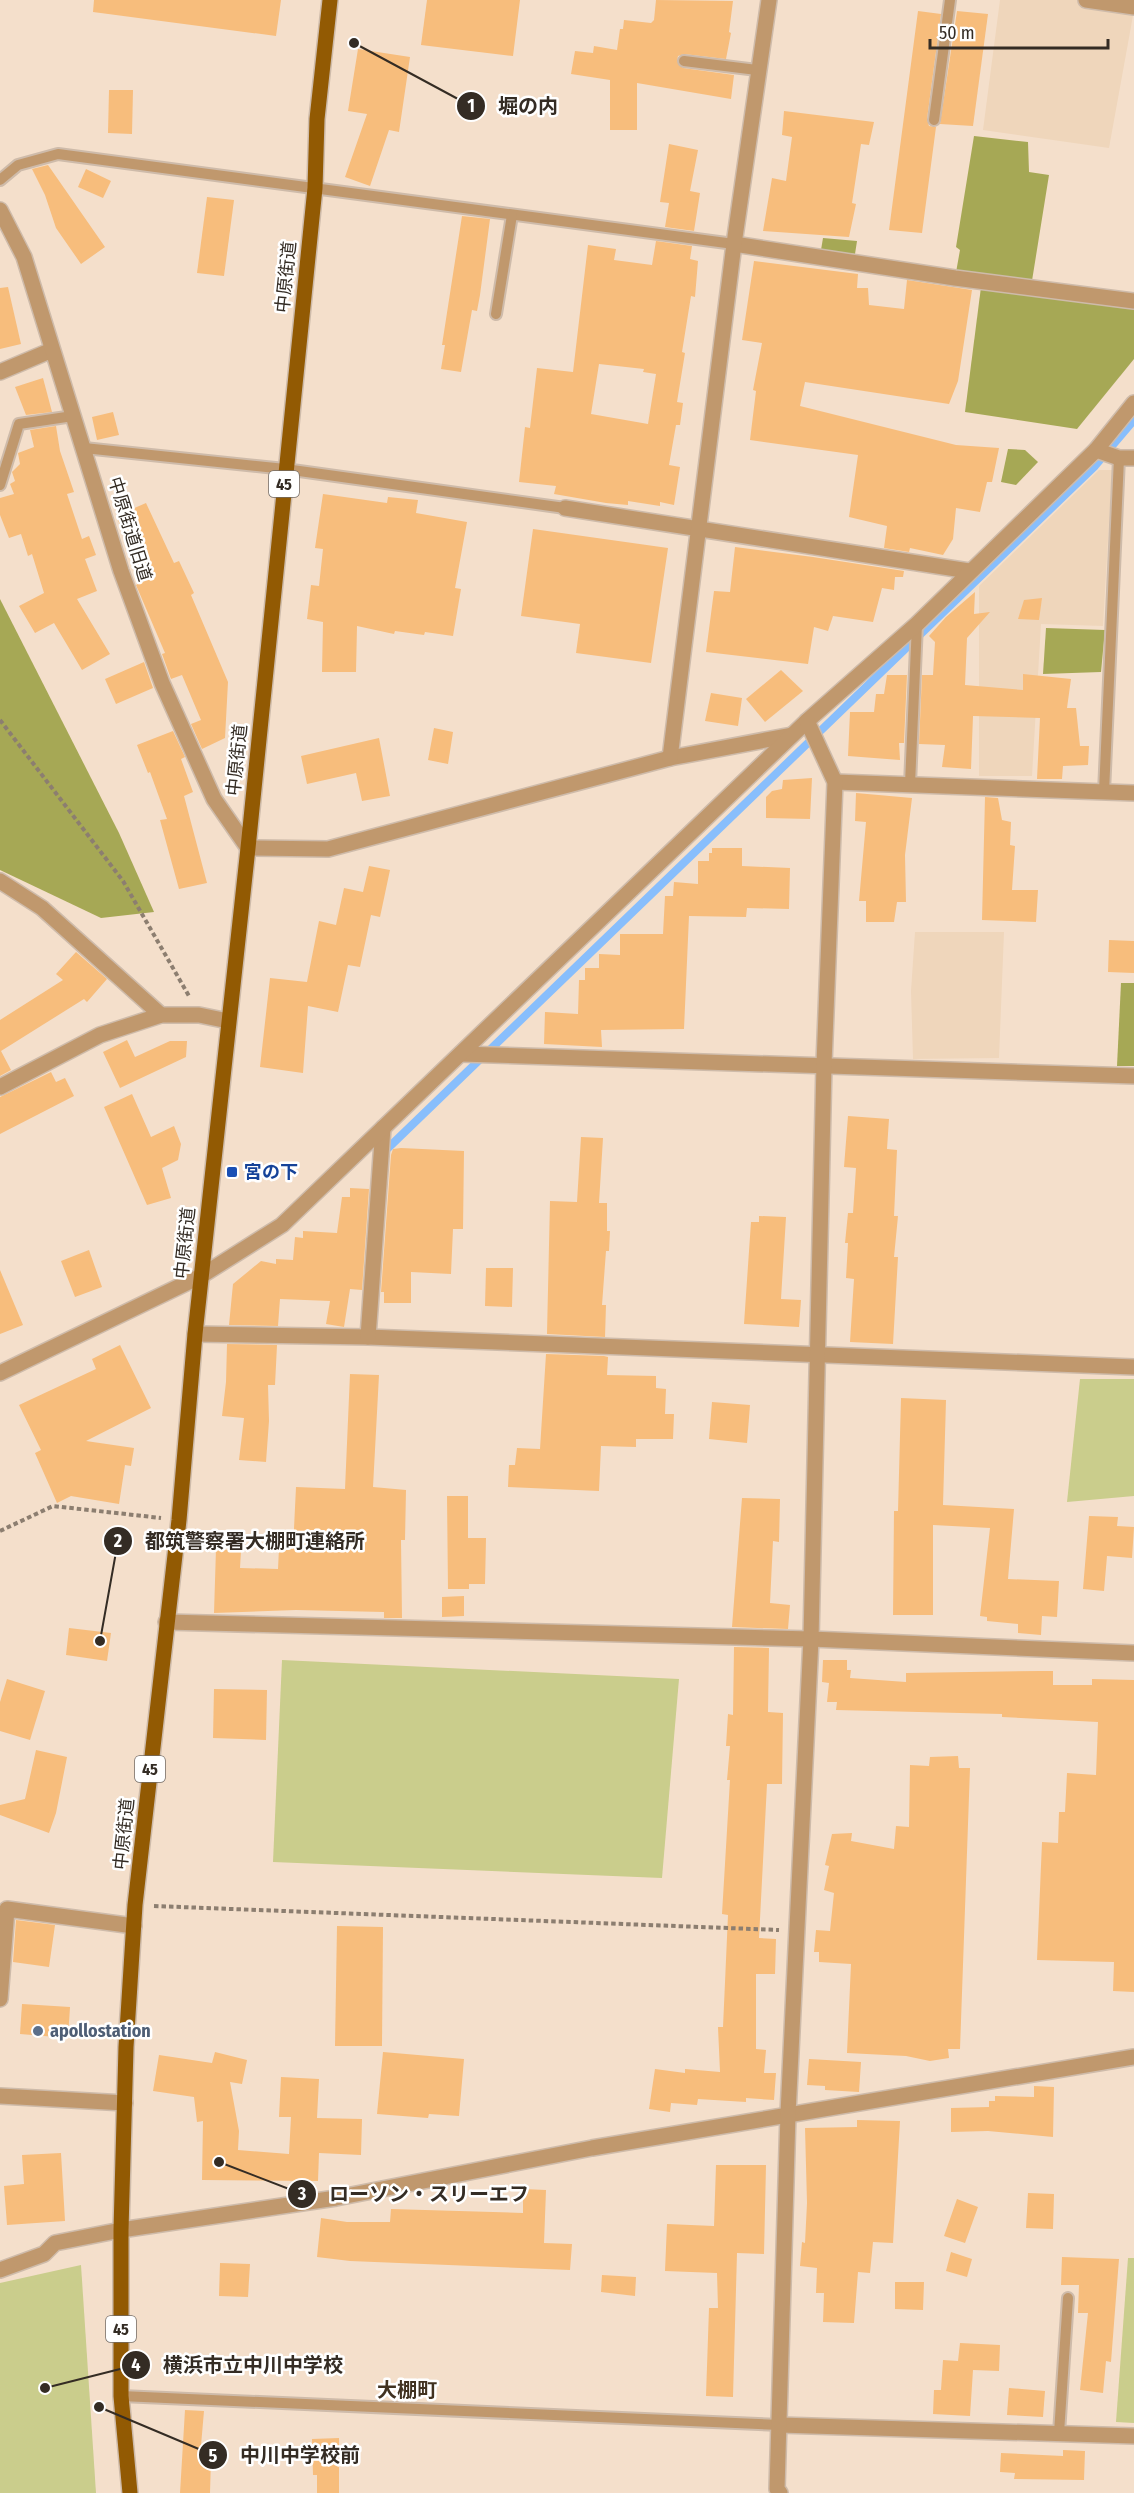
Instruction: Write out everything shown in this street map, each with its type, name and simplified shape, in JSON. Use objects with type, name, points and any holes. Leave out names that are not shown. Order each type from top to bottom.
[{"type":"main road","name":"中原街道","points":[[130,2493],[121,2397],[121,2230],[135,1905],[179,1520],[195,1334],[248,848],[315,188],[317,119],[330,0]]},
{"type":"street","points":[[670,758],[734,244],[757,69],[769,0]]},
{"type":"street","points":[[1086,0],[1134,7]]},
{"type":"street","name":"中原街道旧道","points":[[0,210],[24,257],[121,571],[162,683],[214,799],[248,848]]},
{"type":"street","points":[[734,244],[955,278],[1134,301]]},
{"type":"street","points":[[0,372],[52,350]]},
{"type":"street","points":[[0,1373],[201,1276],[282,1225],[464,1054],[792,735],[917,625],[969,571],[1097,450],[1134,403]]},
{"type":"street","points":[[1097,450],[1124,458]]},
{"type":"street","points":[[565,508],[969,571]]},
{"type":"street","points":[[777,2492],[788,2114],[811,1640],[824,1064],[835,782],[807,723]]},
{"type":"street","points":[[248,848],[328,849],[670,758],[792,735]]},
{"type":"street","points":[[835,782],[1134,793]]},
{"type":"street","points":[[0,881],[42,908],[161,1015]]},
{"type":"street","points":[[0,1087],[100,1035],[161,1015],[199,1015],[228,1021]]},
{"type":"street","points":[[464,1054],[824,1064],[1134,1076]]},
{"type":"street","points":[[368,1337],[383,1128]]},
{"type":"street","points":[[195,1334],[368,1337],[1134,1367]]},
{"type":"street","points":[[166,1622],[811,1640],[1134,1653]]},
{"type":"street","points":[[0,1999],[7,1909],[134,1926]]},
{"type":"street","points":[[0,2270],[44,2254],[55,2243],[121,2230],[336,2198],[592,2148],[1134,2058]]},
{"type":"street","points":[[0,2096],[125,2103]]},
{"type":"street","points":[[780,2425],[1134,2436]]},
{"type":"lane","points":[[934,120],[950,0]]},
{"type":"lane","points":[[684,61],[757,69]]},
{"type":"lane","points":[[0,180],[18,165],[58,154],[734,244]]},
{"type":"lane","points":[[496,314],[512,215]]},
{"type":"lane","points":[[0,485],[19,424],[73,416]]},
{"type":"lane","points":[[84,448],[285,469],[565,508]]},
{"type":"lane","points":[[1104,792],[1124,458]]},
{"type":"lane","points":[[910,784],[917,625]]},
{"type":"lane","points":[[1059,2433],[1068,2298]]},
{"type":"lane","points":[[121,2397],[780,2425]]},
{"type":"path","points":[[0,720],[123,881],[199,1015]]},
{"type":"path","points":[[0,1531],[53,1506],[179,1520]]},
{"type":"path","points":[[135,1905],[798,1931]]},
{"type":"shaded area","points":[[1000,0],[1086,0],[1134,10],[1109,148],[983,130]]},
{"type":"shaded area","points":[[974,136],[1028,142],[1029,172],[1049,175],[1031,287],[955,278],[960,250],[956,247]]},
{"type":"shaded area","points":[[823,238],[857,241],[855,254],[821,250]]},
{"type":"shaded area","points":[[981,287],[1134,307],[1134,359],[1077,429],[965,412]]},
{"type":"shaded area","points":[[1008,449],[1025,450],[1038,462],[1016,485],[1001,482]]},
{"type":"shaded area","points":[[1099,470],[1112,470],[1103,626],[1041,624],[1032,776],[979,776],[979,586]]},
{"type":"shaded area","points":[[0,599],[119,833],[154,912],[101,918],[0,870]]},
{"type":"shaded area","points":[[1046,628],[1105,630],[1101,672],[1043,674]]},
{"type":"shaded area","points":[[915,932],[1004,932],[999,1058],[913,1059],[911,991]]},
{"type":"shaded area","points":[[1121,983],[1134,983],[1134,1066],[1117,1066]]},
{"type":"green space","points":[[1080,1379],[1134,1379],[1134,1496],[1067,1502]]},
{"type":"green space","points":[[282,1660],[679,1679],[662,1878],[273,1862]]},
{"type":"green space","points":[[1128,2258],[1134,2258],[1134,2423],[1116,2422]]},
{"type":"green space","points":[[81,2265],[96,2493],[0,2493],[0,2283]]},
{"type":"building","points":[[94,0],[281,0],[276,36],[93,12]]},
{"type":"building","points":[[427,0],[520,0],[513,56],[421,45]]},
{"type":"building","points":[[656,0],[733,1],[729,32],[731,33],[726,59],[684,54],[678,56],[677,61],[683,68],[734,75],[731,99],[637,83],[637,130],[610,130],[610,80],[571,74],[575,51],[593,53],[594,46],[617,50],[620,29],[623,29],[624,20],[651,23],[654,20]]},
{"type":"building","points":[[918,11],[941,14],[927,119],[929,126],[936,127],[922,233],[889,230]]},
{"type":"building","points":[[957,11],[988,14],[973,126],[940,124]]},
{"type":"building","points":[[358,49],[410,57],[399,132],[389,130],[370,186],[345,177],[367,114],[348,111]]},
{"type":"building","points":[[109,90],[133,90],[132,134],[108,133]]},
{"type":"building","points":[[784,111],[874,122],[869,145],[861,144],[852,203],[856,204],[849,237],[763,231],[772,178],[786,181],[792,137],[782,135]]},
{"type":"building","points":[[669,144],[698,150],[690,191],[700,193],[694,231],[665,227],[669,203],[660,202]]},
{"type":"building","points":[[48,165],[105,247],[81,264],[56,228],[45,195],[32,169]]},
{"type":"building","points":[[86,169],[111,181],[103,198],[78,187]]},
{"type":"building","points":[[207,197],[234,200],[224,276],[197,273]]},
{"type":"building","points":[[462,216],[490,219],[477,311],[472,310],[461,372],[441,369],[445,345],[442,345]]},
{"type":"building","points":[[656,241],[692,246],[690,259],[698,261],[695,297],[691,296],[682,352],[685,353],[677,402],[683,403],[680,425],[676,425],[669,465],[680,467],[674,505],[660,502],[660,506],[628,501],[628,505],[606,503],[554,494],[556,486],[519,482],[525,427],[530,428],[537,368],[573,372],[588,245],[616,249],[614,260],[652,265]],"holes":[[[599,364],[644,369],[643,372],[656,374],[648,424],[591,414]]]},
{"type":"building","points":[[754,261],[858,274],[857,288],[868,288],[869,305],[904,309],[907,280],[972,290],[958,381],[949,404],[805,382],[800,406],[956,445],[999,448],[992,482],[987,482],[980,512],[956,508],[953,539],[943,555],[910,548],[909,552],[884,548],[887,526],[849,517],[858,455],[750,440],[756,391],[753,390],[762,343],[742,340]]},
{"type":"building","points":[[8,287],[21,344],[0,349],[0,288]]},
{"type":"building","points":[[43,378],[52,412],[26,415],[15,387]]},
{"type":"building","points":[[113,412],[119,435],[97,440],[92,417]]},
{"type":"building","points":[[56,426],[60,451],[74,492],[67,494],[82,539],[89,536],[96,555],[85,559],[97,591],[77,599],[110,654],[82,670],[54,623],[35,633],[19,606],[44,593],[32,554],[28,556],[21,534],[9,538],[0,515],[0,498],[14,494],[10,484],[15,481],[12,472],[20,464],[18,453],[34,447],[30,430]]},
{"type":"building","points":[[323,494],[387,503],[388,497],[418,500],[416,513],[467,522],[455,588],[461,589],[453,636],[425,632],[424,635],[395,631],[394,634],[357,626],[356,672],[322,672],[323,622],[307,619],[311,585],[319,586],[323,549],[315,548]]},
{"type":"building","points":[[146,503],[174,563],[179,561],[194,593],[191,595],[228,682],[225,738],[202,749],[191,724],[201,720],[182,675],[171,679],[162,654],[165,653],[136,585],[146,580],[116,516]]},
{"type":"building","points":[[533,529],[668,548],[651,663],[576,653],[580,624],[521,616]]},
{"type":"building","points":[[735,547],[904,571],[903,577],[895,577],[894,590],[882,588],[873,622],[833,616],[828,631],[814,627],[808,664],[706,652],[714,591],[730,592]]},
{"type":"building","points":[[975,592],[974,614],[990,612],[967,638],[965,685],[1023,690],[1023,674],[1071,679],[1067,708],[1076,708],[1080,746],[1089,746],[1088,765],[1063,766],[1062,779],[1037,779],[1040,718],[973,716],[971,769],[942,767],[945,745],[919,744],[922,675],[933,675],[935,642],[929,636],[946,617]]},
{"type":"building","points":[[1042,598],[1039,620],[1018,619],[1024,600]]},
{"type":"building","points":[[144,662],[153,688],[116,704],[105,679]]},
{"type":"building","points":[[781,670],[803,691],[765,722],[746,699]]},
{"type":"building","points":[[887,675],[907,675],[904,743],[899,743],[900,760],[848,756],[850,712],[874,712],[876,694],[884,694]]},
{"type":"building","points":[[711,693],[742,698],[738,726],[705,721]]},
{"type":"building","points":[[434,728],[453,732],[448,764],[428,760]]},
{"type":"building","points":[[173,731],[185,757],[181,759],[193,792],[184,796],[207,883],[179,889],[160,820],[167,819],[150,772],[148,773],[137,745]]},
{"type":"building","points":[[379,738],[390,796],[362,801],[356,773],[307,784],[301,756]]},
{"type":"building","points":[[812,778],[810,819],[766,818],[766,797],[772,791],[782,789],[783,780]]},
{"type":"building","points":[[856,793],[912,798],[905,855],[906,902],[897,902],[894,922],[866,922],[866,901],[859,901],[866,822],[855,821]]},
{"type":"building","points":[[985,797],[998,798],[1002,820],[1011,822],[1010,845],[1015,846],[1012,890],[1038,890],[1036,922],[982,920]]},
{"type":"building","points":[[712,848],[742,848],[742,866],[790,868],[789,909],[747,908],[746,917],[689,916],[684,1029],[601,1030],[602,1047],[544,1044],[545,1012],[578,1014],[579,980],[585,980],[585,968],[599,968],[599,954],[620,955],[620,934],[663,934],[665,896],[673,896],[674,882],[698,884],[698,861],[709,861]]},
{"type":"building","points":[[369,866],[390,870],[380,917],[371,915],[360,967],[348,965],[338,1012],[308,1006],[303,1073],[260,1067],[270,978],[307,982],[319,921],[336,925],[344,888],[363,892]]},
{"type":"building","points":[[1109,940],[1134,941],[1134,973],[1108,972]]},
{"type":"building","points":[[76,952],[107,979],[87,1002],[84,999],[1,1051],[11,1070],[0,1076],[0,1020],[63,980],[56,974]]},
{"type":"building","points":[[127,1040],[135,1057],[170,1041],[187,1041],[186,1057],[120,1088],[103,1052]]},
{"type":"building","points":[[51,1072],[56,1082],[65,1078],[74,1096],[0,1134],[0,1097]]},
{"type":"building","points":[[132,1094],[151,1137],[174,1126],[181,1144],[178,1160],[162,1168],[171,1198],[147,1205],[104,1107]]},
{"type":"building","points":[[848,1116],[889,1119],[887,1149],[897,1150],[894,1216],[898,1216],[894,1257],[898,1257],[893,1344],[850,1342],[854,1279],[846,1278],[848,1243],[845,1243],[848,1213],[853,1213],[856,1168],[844,1167]]},
{"type":"building","points":[[581,1137],[603,1138],[599,1203],[607,1203],[607,1231],[610,1231],[609,1251],[606,1251],[602,1305],[606,1305],[605,1337],[547,1334],[550,1201],[577,1202]]},
{"type":"building","points":[[393,1149],[464,1151],[463,1229],[453,1229],[451,1274],[411,1272],[411,1303],[384,1303],[384,1292],[381,1292],[391,1155]]},
{"type":"building","points":[[350,1188],[369,1189],[362,1290],[350,1289],[344,1327],[326,1324],[330,1301],[280,1299],[278,1326],[229,1325],[233,1284],[261,1261],[276,1264],[276,1259],[293,1260],[295,1237],[303,1238],[303,1231],[337,1233],[342,1197],[350,1197]]},
{"type":"building","points":[[759,1216],[786,1217],[781,1299],[801,1300],[799,1327],[744,1324],[751,1222],[759,1222]]},
{"type":"building","points":[[89,1250],[102,1287],[75,1297],[61,1261]]},
{"type":"building","points":[[486,1268],[513,1268],[512,1307],[485,1306]]},
{"type":"building","points":[[0,1270],[23,1325],[0,1334]]},
{"type":"building","points":[[227,1344],[277,1345],[275,1385],[268,1385],[269,1421],[266,1462],[239,1460],[244,1418],[222,1416]]},
{"type":"building","points":[[120,1345],[151,1408],[86,1441],[134,1448],[131,1466],[125,1465],[119,1504],[71,1496],[57,1503],[35,1453],[41,1450],[19,1405],[96,1369],[92,1359]]},
{"type":"building","points":[[546,1354],[604,1356],[608,1357],[607,1375],[656,1376],[656,1388],[666,1389],[665,1414],[674,1414],[673,1439],[636,1439],[636,1447],[601,1446],[599,1491],[508,1487],[509,1465],[515,1465],[517,1448],[540,1449]]},
{"type":"building","points":[[350,1374],[379,1375],[373,1487],[406,1490],[405,1540],[401,1540],[402,1618],[384,1618],[384,1612],[296,1610],[214,1613],[216,1549],[241,1551],[240,1568],[278,1569],[279,1548],[293,1549],[296,1487],[345,1489]]},
{"type":"building","points":[[901,1398],[946,1400],[943,1505],[1014,1509],[1008,1579],[1059,1581],[1057,1617],[1042,1616],[1041,1635],[1018,1633],[1018,1624],[987,1621],[987,1617],[980,1616],[990,1528],[933,1525],[933,1615],[893,1615],[894,1511],[898,1511]]},
{"type":"building","points":[[712,1402],[750,1405],[747,1443],[709,1439]]},
{"type":"building","points":[[447,1496],[468,1496],[468,1538],[486,1538],[485,1584],[469,1584],[469,1589],[448,1589]]},
{"type":"building","points":[[742,1498],[780,1499],[779,1542],[773,1541],[770,1603],[790,1605],[788,1629],[732,1627]]},
{"type":"building","points":[[1089,1516],[1118,1517],[1117,1526],[1134,1527],[1132,1558],[1107,1556],[1104,1591],[1083,1589]]},
{"type":"building","points":[[464,1596],[464,1616],[442,1617],[442,1597]]},
{"type":"building","points":[[69,1628],[111,1633],[107,1661],[66,1655]]},
{"type":"building","points":[[734,1647],[769,1648],[768,1712],[783,1713],[782,1784],[767,1784],[759,1938],[776,1939],[775,1974],[756,1974],[756,2049],[766,2050],[764,2073],[776,2073],[774,2100],[746,2098],[746,2102],[698,2099],[697,2105],[671,2103],[670,2112],[649,2109],[655,2069],[685,2073],[685,2069],[720,2072],[718,2027],[723,2027],[728,1915],[722,1914],[730,1780],[727,1780],[730,1746],[726,1746],[728,1714],[733,1715]]},
{"type":"building","points":[[823,1660],[847,1660],[847,1670],[851,1670],[850,1678],[906,1682],[906,1673],[1040,1671],[1053,1671],[1053,1685],[1092,1685],[1092,1679],[1134,1680],[1134,1992],[1113,1991],[1114,1962],[1037,1960],[1042,1842],[1058,1843],[1059,1812],[1065,1812],[1067,1773],[1096,1775],[1098,1722],[1002,1717],[1002,1714],[836,1710],[837,1702],[827,1702],[829,1683],[822,1682]]},
{"type":"building","points":[[7,1679],[45,1691],[30,1740],[0,1731],[0,1702]]},
{"type":"building","points":[[214,1689],[267,1690],[266,1740],[213,1738]]},
{"type":"building","points":[[36,1750],[67,1757],[56,1813],[49,1833],[0,1815],[0,1805],[25,1799]]},
{"type":"building","points":[[958,1756],[959,1768],[970,1768],[960,2049],[948,2049],[949,2058],[930,2061],[906,2056],[847,2053],[851,1964],[819,1962],[819,1952],[814,1952],[816,1930],[830,1931],[834,1893],[824,1890],[829,1866],[825,1865],[832,1834],[852,1833],[851,1841],[894,1849],[896,1826],[909,1827],[910,1765],[929,1766],[930,1757]]},
{"type":"building","points":[[16,1920],[55,1925],[49,1967],[13,1962]]},
{"type":"building","points":[[337,1926],[383,1927],[382,2046],[335,2046]]},
{"type":"building","points":[[22,2004],[70,2007],[68,2038],[20,2034]]},
{"type":"building","points":[[215,2052],[247,2060],[242,2084],[230,2082],[239,2131],[238,2150],[289,2154],[291,2117],[279,2117],[281,2077],[319,2079],[317,2118],[362,2119],[361,2155],[319,2153],[318,2181],[202,2180],[203,2121],[197,2122],[194,2097],[153,2091],[159,2055],[212,2063]]},
{"type":"building","points":[[383,2052],[464,2059],[459,2116],[429,2114],[428,2118],[377,2114]]},
{"type":"building","points":[[809,2059],[861,2062],[859,2092],[825,2090],[825,2086],[807,2085]]},
{"type":"building","points":[[1034,2086],[1054,2087],[1053,2137],[988,2131],[951,2132],[951,2108],[989,2107],[989,2101],[995,2101],[995,2096],[1034,2097]]},
{"type":"building","points":[[857,2120],[900,2121],[893,2243],[873,2242],[870,2273],[858,2272],[854,2323],[823,2322],[824,2293],[816,2293],[817,2268],[800,2266],[802,2242],[805,2243],[807,2203],[805,2128],[857,2127]]},
{"type":"building","points":[[61,2153],[65,2221],[7,2225],[4,2186],[24,2184],[22,2155]]},
{"type":"building","points":[[716,2165],[766,2165],[764,2254],[737,2253],[733,2397],[706,2396],[709,2308],[718,2308],[717,2273],[665,2271],[667,2224],[714,2226]]},
{"type":"building","points":[[523,2189],[546,2190],[544,2243],[572,2244],[570,2270],[350,2261],[317,2257],[321,2218],[347,2222],[390,2222],[391,2209],[523,2213]]},
{"type":"building","points":[[1028,2193],[1054,2194],[1053,2229],[1026,2228]]},
{"type":"building","points":[[957,2199],[978,2207],[965,2243],[944,2236]]},
{"type":"building","points":[[951,2252],[972,2259],[967,2277],[946,2271]]},
{"type":"building","points":[[1062,2257],[1119,2259],[1111,2362],[1106,2361],[1103,2393],[1080,2390],[1088,2313],[1078,2313],[1079,2285],[1061,2285]]},
{"type":"building","points":[[220,2263],[250,2264],[248,2297],[219,2296]]},
{"type":"building","points":[[602,2275],[636,2277],[635,2296],[601,2292]]},
{"type":"building","points":[[895,2282],[924,2282],[923,2310],[895,2309]]},
{"type":"building","points":[[960,2343],[1000,2345],[999,2371],[973,2370],[970,2416],[933,2414],[934,2390],[941,2390],[943,2360],[958,2361]]},
{"type":"building","points":[[1009,2388],[1045,2391],[1043,2417],[1007,2415]]},
{"type":"building","points":[[185,2410],[204,2411],[200,2457],[211,2458],[210,2493],[180,2493]]},
{"type":"building","points":[[339,2438],[339,2493],[317,2493],[317,2475],[313,2475],[312,2439]]},
{"type":"building","points":[[1063,2450],[1085,2451],[1084,2480],[1014,2479],[1015,2473],[1000,2472],[1001,2453],[1063,2456]]},
{"type":"waterway","points":[[385,1151],[1095,466],[1134,420]]},
{"type":"place","name":"堀の内","points":[[354,43]]},
{"type":"place","name":"宮の下","points":[[232,1172]]},
{"type":"place","name":"都筑警察署大棚町連絡所","points":[[100,1641]]},
{"type":"place","name":"apollostation","points":[[38,2031]]},
{"type":"place","name":"ローソン・スリーエフ","points":[[219,2162]]},
{"type":"place","name":"横浜市立中川中学校","points":[[45,2388]]},
{"type":"place","name":"中川中学校前","points":[[99,2407]]},
{"type":"district","name":"大棚町","points":[[407,2390]]}]
